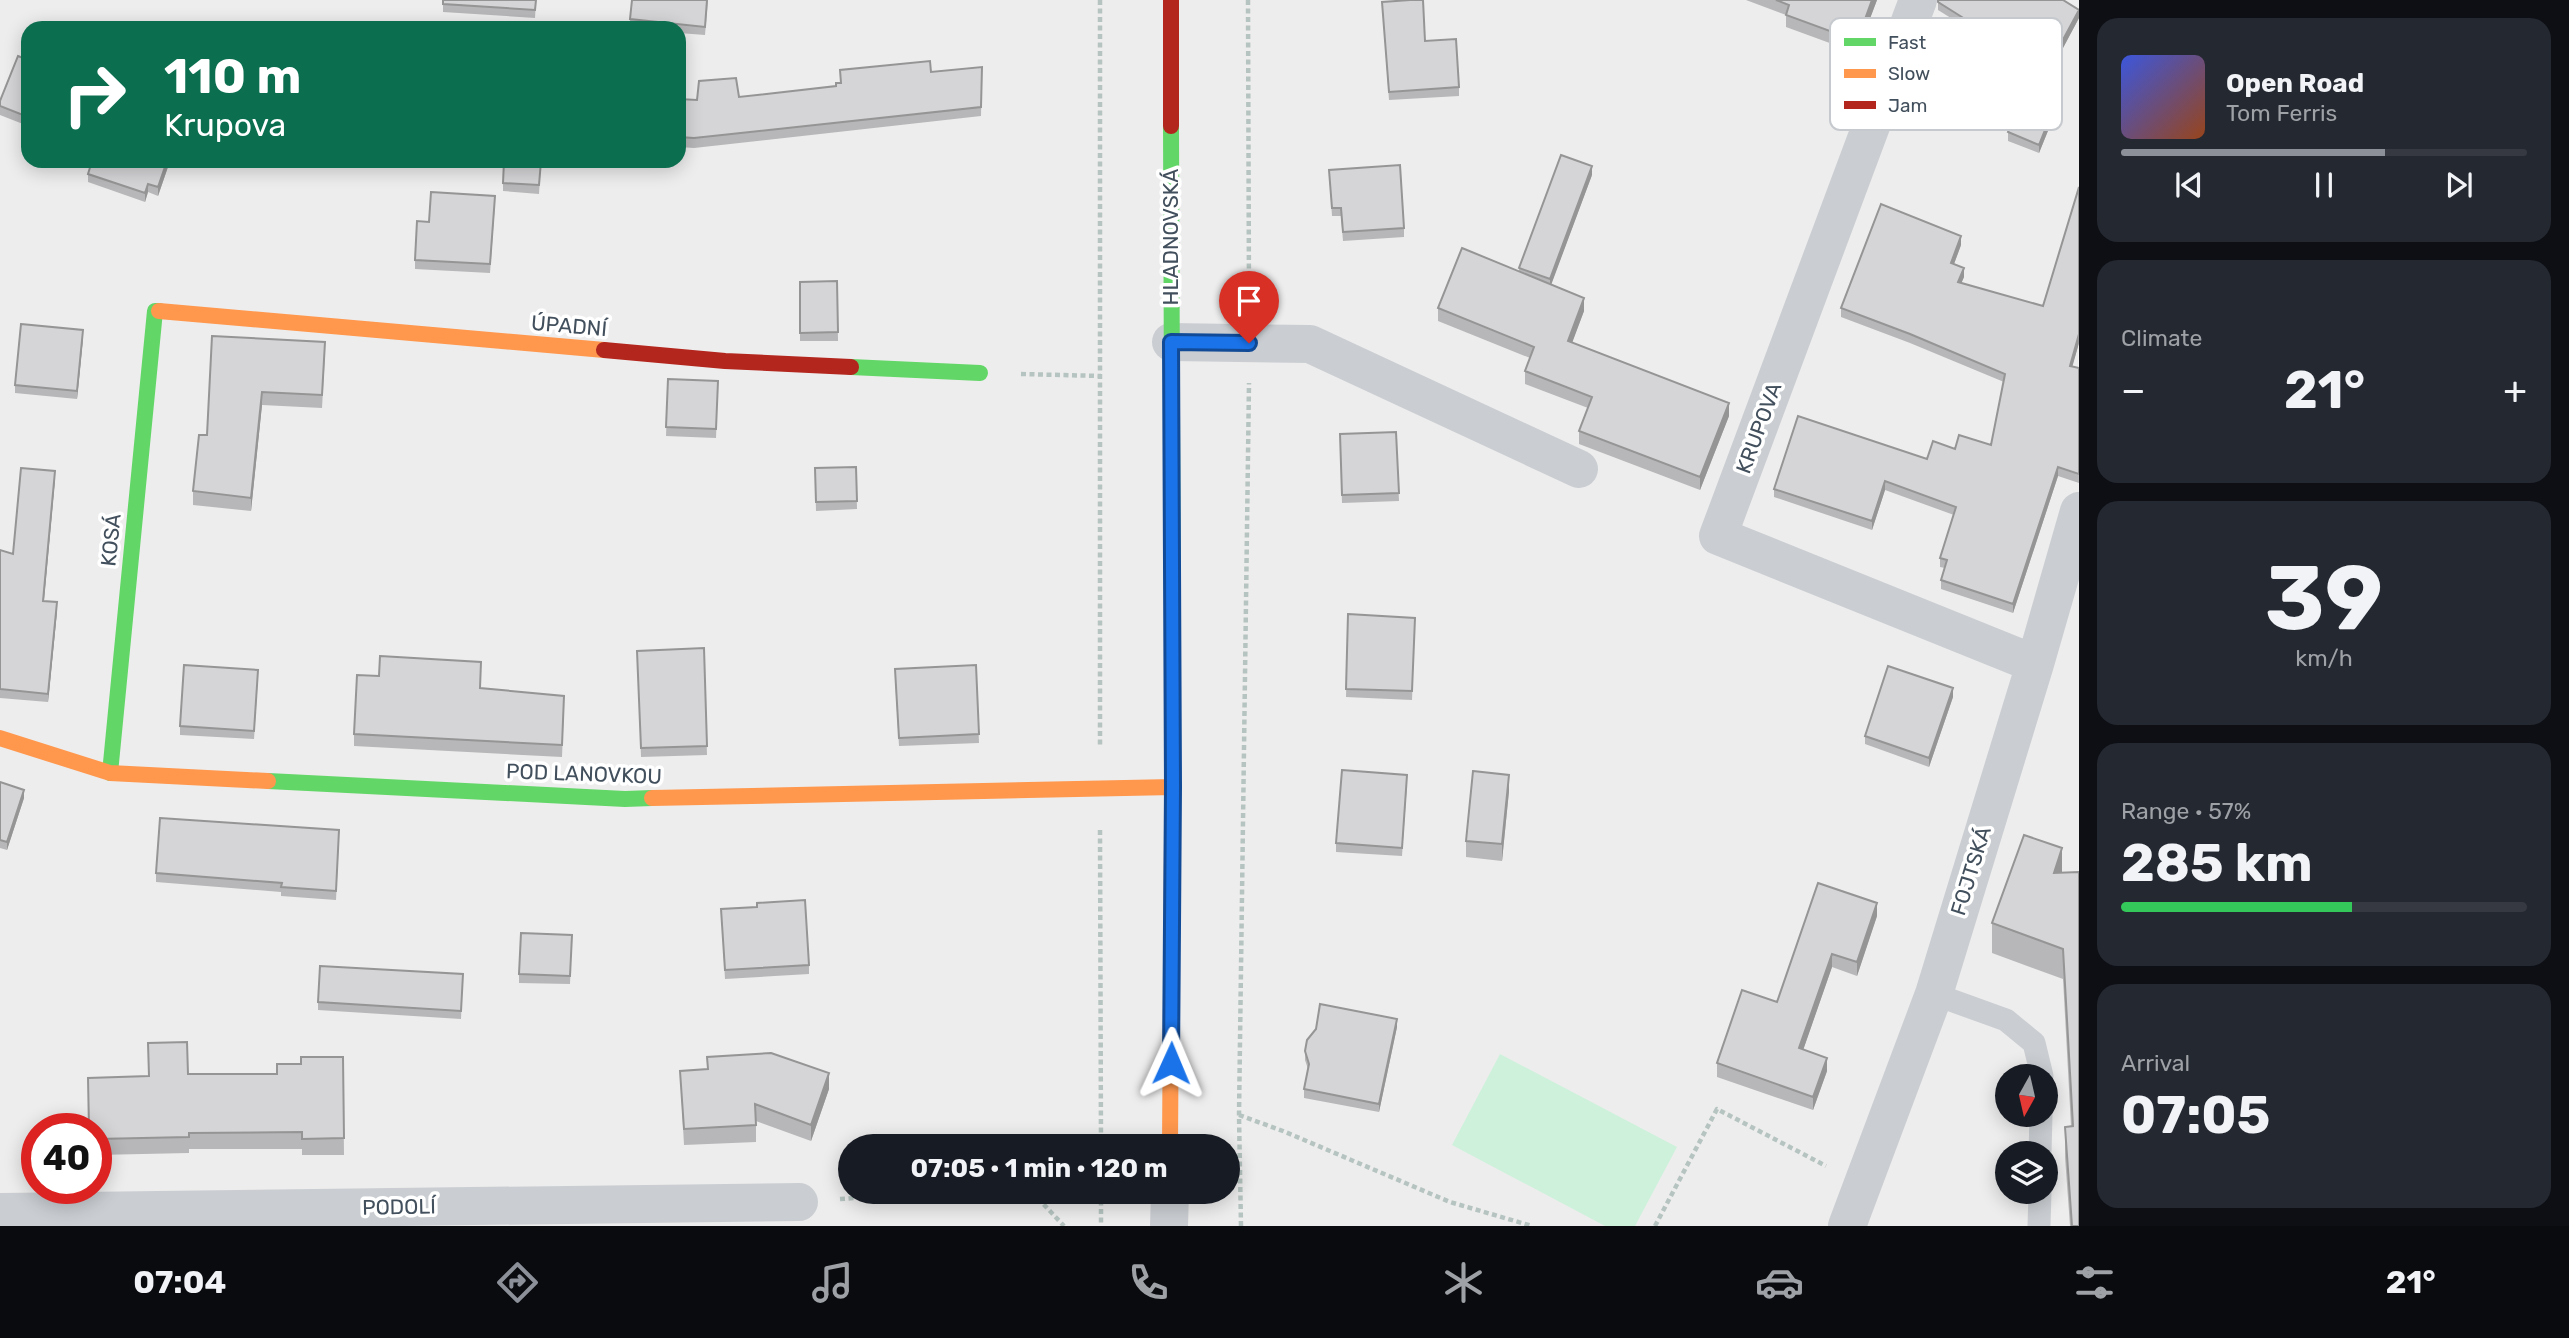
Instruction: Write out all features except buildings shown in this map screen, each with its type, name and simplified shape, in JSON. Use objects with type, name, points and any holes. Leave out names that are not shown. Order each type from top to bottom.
[{"type":"street","name":"HLADNOVSKÁ","points":[[1170,1134],[1173,787],[1171,0]]},
{"type":"street","name":"KRUPOVA","points":[[1911,18],[1918,0]]},
{"type":"street","name":"KRUPOVA","points":[[1869,130],[1718,536],[2035,664]]},
{"type":"street","name":"ÚPADNÍ","points":[[155,311],[725,361],[980,373]]},
{"type":"street","name":"KOSÁ","points":[[110,773],[155,311]]},
{"type":"street","points":[[1171,342],[1311,344],[1579,469]]},
{"type":"street","name":"FOJTSKÁ","points":[[1851,1217],[1934,994],[2079,511]]},
{"type":"street","name":"POD LANOVKOU","points":[[0,738],[110,773],[625,799],[1173,787]]},
{"type":"street","name":"PODOLÍ","points":[[0,1212],[799,1202]]},
{"type":"lane","points":[[1934,994],[2006,1020],[2034,1043],[2039,1064]]},
{"type":"lane","points":[[2039,1226],[2040,1204]]},
{"type":"path","points":[[1100,0],[1101,1134]]},
{"type":"path","points":[[1241,1226],[1239,1115],[1249,343],[1248,0]]},
{"type":"path","points":[[980,373],[1101,376]]},
{"type":"path","points":[[1655,1226],[1717,1108],[1830,1168]]},
{"type":"path","points":[[1239,1115],[1450,1202],[1532,1226]]},
{"type":"path","points":[[799,1202],[838,1199]]},
{"type":"path","points":[[1043,1204],[1064,1226]]},
{"type":"path","points":[[1101,1204],[1101,1226]]},
{"type":"green space","points":[[1500,1054],[1677,1147],[1635,1226],[1605,1226],[1452,1145]]},
{"type":"traffic: fast","points":[[1171,126],[1173,694]]},
{"type":"traffic: fast","points":[[110,773],[155,311],[159,311]]},
{"type":"traffic: fast","points":[[851,367],[980,373]]},
{"type":"traffic: fast","points":[[268,781],[625,799],[652,798]]},
{"type":"traffic: slow","points":[[159,311],[604,350]]},
{"type":"traffic: slow","points":[[1170,1134],[1173,694]]},
{"type":"traffic: slow","points":[[0,738],[110,773],[268,781]]},
{"type":"traffic: slow","points":[[652,798],[1173,787]]},
{"type":"traffic: jam","points":[[1171,0],[1171,126]]},
{"type":"traffic: jam","points":[[604,350],[725,361],[851,367]]},
{"type":"route","points":[[1171,1063],[1171,342],[1249,343]]}]
